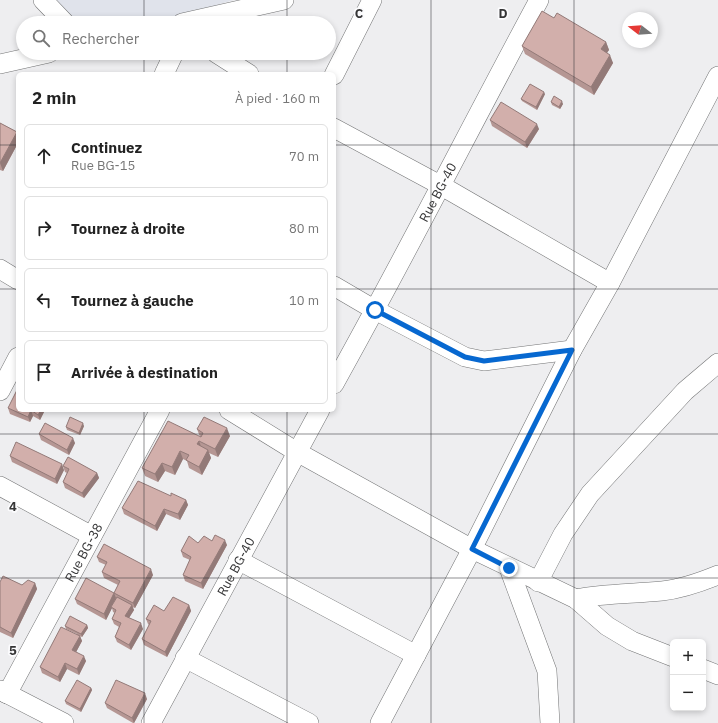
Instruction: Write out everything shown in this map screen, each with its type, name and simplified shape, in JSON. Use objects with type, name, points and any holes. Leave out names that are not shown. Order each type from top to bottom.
[{"type":"street","points":[[43,0],[58,16]]},
{"type":"street","points":[[214,16],[284,0]]},
{"type":"street","points":[[336,72],[372,0]]},
{"type":"street","name":"Rue BG-40","points":[[336,380],[375,310],[539,0]]},
{"type":"street","points":[[0,64],[18,60]]},
{"type":"street","points":[[165,72],[171,60]]},
{"type":"street","points":[[227,60],[246,72]]},
{"type":"street","points":[[380,723],[472,549],[572,350],[610,283],[718,76]]},
{"type":"street","points":[[336,129],[440,185],[610,283]]},
{"type":"street","points":[[0,269],[16,279]]},
{"type":"street","points":[[336,287],[375,310],[465,357],[484,361],[572,350]]},
{"type":"street","points":[[0,391],[16,361]]},
{"type":"street","points":[[538,582],[563,534],[590,494],[685,391],[718,363]]},
{"type":"street","name":"Rue BG-38","points":[[4,692],[92,536],[159,412]]},
{"type":"street","points":[[232,412],[297,452],[472,549],[576,599],[607,626],[632,641],[670,656]]},
{"type":"street","name":"Rue BG-40","points":[[151,723],[319,412]]},
{"type":"street","points":[[0,486],[92,536]]},
{"type":"street","points":[[238,560],[416,655]]},
{"type":"street","points":[[509,568],[547,671],[550,723]]},
{"type":"street","points":[[576,599],[599,594],[664,591],[702,581],[718,575]]},
{"type":"street","points":[[185,658],[309,723]]},
{"type":"street","points":[[706,670],[718,675]]},
{"type":"street","points":[[4,692],[34,716],[64,723]]},
{"type":"shaded area","points":[[43,0],[233,0],[180,16],[58,16]]},
{"type":"building","points":[[542,11],[554,18],[557,13],[606,42],[601,49],[610,55],[591,87],[522,46]]},
{"type":"building","points":[[530,84],[544,92],[536,107],[521,99]]},
{"type":"building","points":[[554,96],[562,101],[559,107],[551,102]]},
{"type":"building","points":[[501,102],[537,124],[525,142],[490,120]]},
{"type":"building","points":[[0,123],[16,131],[16,134],[0,163]]},
{"type":"building","points":[[16,392],[16,412],[8,408]]},
{"type":"building","points":[[17,412],[30,412],[28,417]]},
{"type":"building","points":[[70,417],[83,423],[79,433],[66,427]]},
{"type":"building","points":[[204,417],[227,428],[215,449],[199,441],[197,444],[208,450],[199,467],[186,460],[189,455],[180,451],[172,467],[162,463],[155,474],[142,468],[168,421],[201,437],[203,433],[197,429]]},
{"type":"building","points":[[45,423],[73,438],[67,450],[39,434]]},
{"type":"building","points":[[16,442],[62,464],[55,479],[10,456]]},
{"type":"building","points":[[68,457],[97,473],[82,493],[63,482],[69,469],[63,466]]},
{"type":"building","points":[[138,481],[171,496],[171,493],[186,500],[178,514],[164,509],[155,526],[122,508]]},
{"type":"building","points":[[215,535],[225,540],[201,583],[183,575],[191,557],[181,551],[189,536],[198,543],[204,536],[212,541]]},
{"type":"building","points":[[104,544],[151,569],[133,603],[114,593],[120,581],[102,572],[107,562],[97,557]]},
{"type":"building","points":[[3,576],[22,585],[28,580],[35,583],[11,633],[0,627],[0,582]]},
{"type":"building","points":[[86,578],[114,593],[104,614],[75,599]]},
{"type":"building","points":[[117,597],[132,605],[125,616],[141,623],[129,645],[115,637],[121,623],[112,619],[116,610],[111,607]]},
{"type":"building","points":[[173,597],[189,605],[165,652],[142,639],[151,621],[146,619],[154,605],[164,611]]},
{"type":"building","points":[[70,616],[87,625],[81,634],[65,626]]},
{"type":"building","points":[[61,627],[80,636],[72,650],[84,656],[77,669],[65,663],[58,677],[40,667]]},
{"type":"building","points":[[77,680],[91,688],[80,709],[65,701]]},
{"type":"building","points":[[116,680],[145,693],[132,718],[105,703]]},
{"type":"route","points":[[375,310],[465,357],[484,361],[572,350],[472,549],[509,568]]}]
